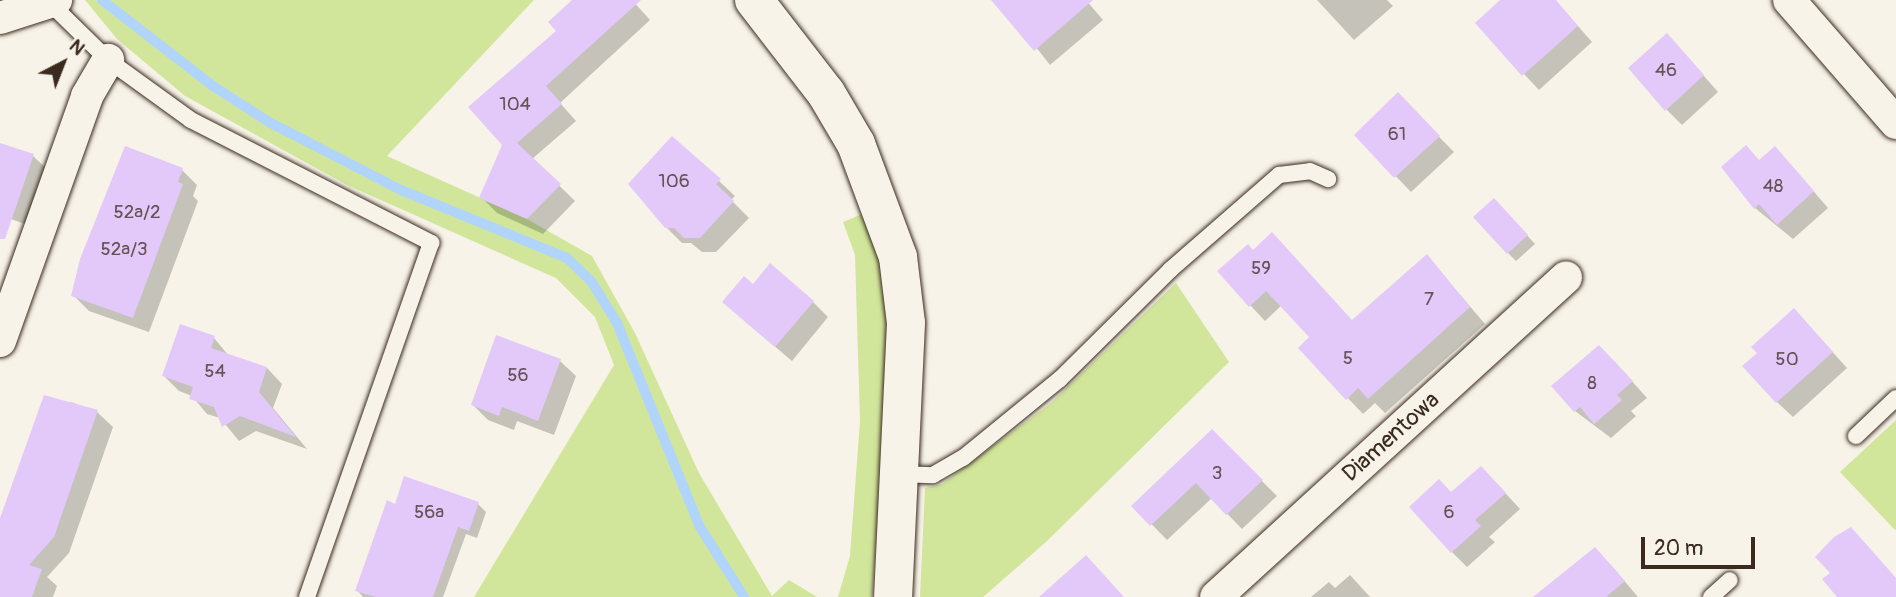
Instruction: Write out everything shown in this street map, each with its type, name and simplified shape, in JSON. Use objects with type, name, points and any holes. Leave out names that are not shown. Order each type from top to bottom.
[{"type":"street","points":[[754,0],[826,93],[856,144],[898,257],[906,323],[893,597]]},
{"type":"street","points":[[1789,0],[1896,123]]},
{"type":"street","points":[[0,18],[53,2]]},
{"type":"street","points":[[0,341],[88,96],[108,60]]},
{"type":"street","name":"Diamentowa","points":[[1216,597],[1566,277]]},
{"type":"lane","points":[[53,2],[108,60],[191,120],[431,243],[307,597]]},
{"type":"lane","points":[[899,474],[933,475],[963,458],[1060,379],[1170,270],[1279,175],[1310,171],[1328,179]]},
{"type":"lane","points":[[1856,436],[1896,398]]},
{"type":"lane","points":[[1711,597],[1730,580]]},
{"type":"green space","points":[[85,0],[534,0],[387,156],[527,219],[592,256],[635,333],[699,473],[772,596],[789,580],[817,597],[474,597],[614,365],[595,317],[556,278],[347,185],[185,96],[117,39]]},
{"type":"green space","points":[[865,213],[888,284],[887,394],[872,597],[838,597],[850,556],[860,421],[855,255],[843,222]]},
{"type":"green space","points":[[1176,283],[1229,362],[1047,541],[983,597],[920,597],[925,488],[942,484],[1051,403]]},
{"type":"green space","points":[[1896,420],[1896,529],[1895,530],[1840,472]]},
{"type":"building","points":[[572,0],[641,0],[546,86],[562,104],[517,143],[561,184],[527,219],[479,198],[502,145],[468,107],[556,31],[548,22]]},
{"type":"building","points":[[991,0],[1093,0],[1034,51]]},
{"type":"building","points":[[1500,0],[1556,0],[1578,26],[1522,76],[1475,23]]},
{"type":"building","points":[[1667,33],[1704,75],[1665,111],[1628,68]]},
{"type":"building","points":[[1398,92],[1440,136],[1394,178],[1354,135]]},
{"type":"building","points":[[672,136],[721,179],[716,184],[734,201],[700,238],[684,238],[674,228],[665,228],[628,184]]},
{"type":"building","points":[[0,143],[34,154],[5,239],[0,239]]},
{"type":"building","points":[[1746,145],[1759,160],[1775,146],[1814,191],[1777,225],[1759,204],[1754,209],[1721,167]]},
{"type":"building","points":[[125,146],[183,168],[178,182],[183,184],[133,318],[71,296],[80,259]]},
{"type":"building","points":[[1494,198],[1528,235],[1507,254],[1473,217]]},
{"type":"building","points":[[1272,232],[1352,320],[1427,254],[1470,307],[1368,399],[1358,388],[1346,400],[1298,348],[1309,337],[1266,291],[1249,307],[1217,271],[1248,244],[1253,250]]},
{"type":"building","points":[[770,263],[814,301],[775,347],[722,302],[744,276],[753,284]]},
{"type":"building","points":[[1794,308],[1833,352],[1776,403],[1742,366],[1757,353],[1751,347]]},
{"type":"building","points":[[180,324],[215,336],[211,348],[267,367],[259,392],[296,437],[240,416],[222,427],[214,407],[189,399],[193,387],[162,376]]},
{"type":"building","points":[[496,335],[561,359],[538,421],[502,407],[499,416],[471,405]]},
{"type":"building","points":[[1599,345],[1633,381],[1617,395],[1622,400],[1594,424],[1580,407],[1574,412],[1551,386]]},
{"type":"building","points":[[44,395],[98,410],[54,537],[29,565],[42,569],[32,597],[0,597],[0,518]]},
{"type":"building","points":[[1212,429],[1263,480],[1226,515],[1196,483],[1150,526],[1131,506]]},
{"type":"building","points":[[1481,466],[1506,493],[1475,520],[1481,526],[1451,553],[1409,507],[1439,479],[1451,492]]},
{"type":"building","points":[[404,476],[479,502],[469,531],[458,527],[433,597],[376,597],[355,591],[387,500],[395,504]]},
{"type":"building","points":[[1851,527],[1896,578],[1896,597],[1837,597],[1822,579],[1830,573],[1815,557],[1834,537]]},
{"type":"building","points":[[1595,547],[1625,581],[1606,597],[1533,597]]},
{"type":"building","points":[[1086,555],[1124,597],[1039,597]]},
{"type":"waterway","points":[[102,0],[213,86],[269,122],[401,190],[567,258],[591,281],[617,323],[700,527],[744,597]]}]
